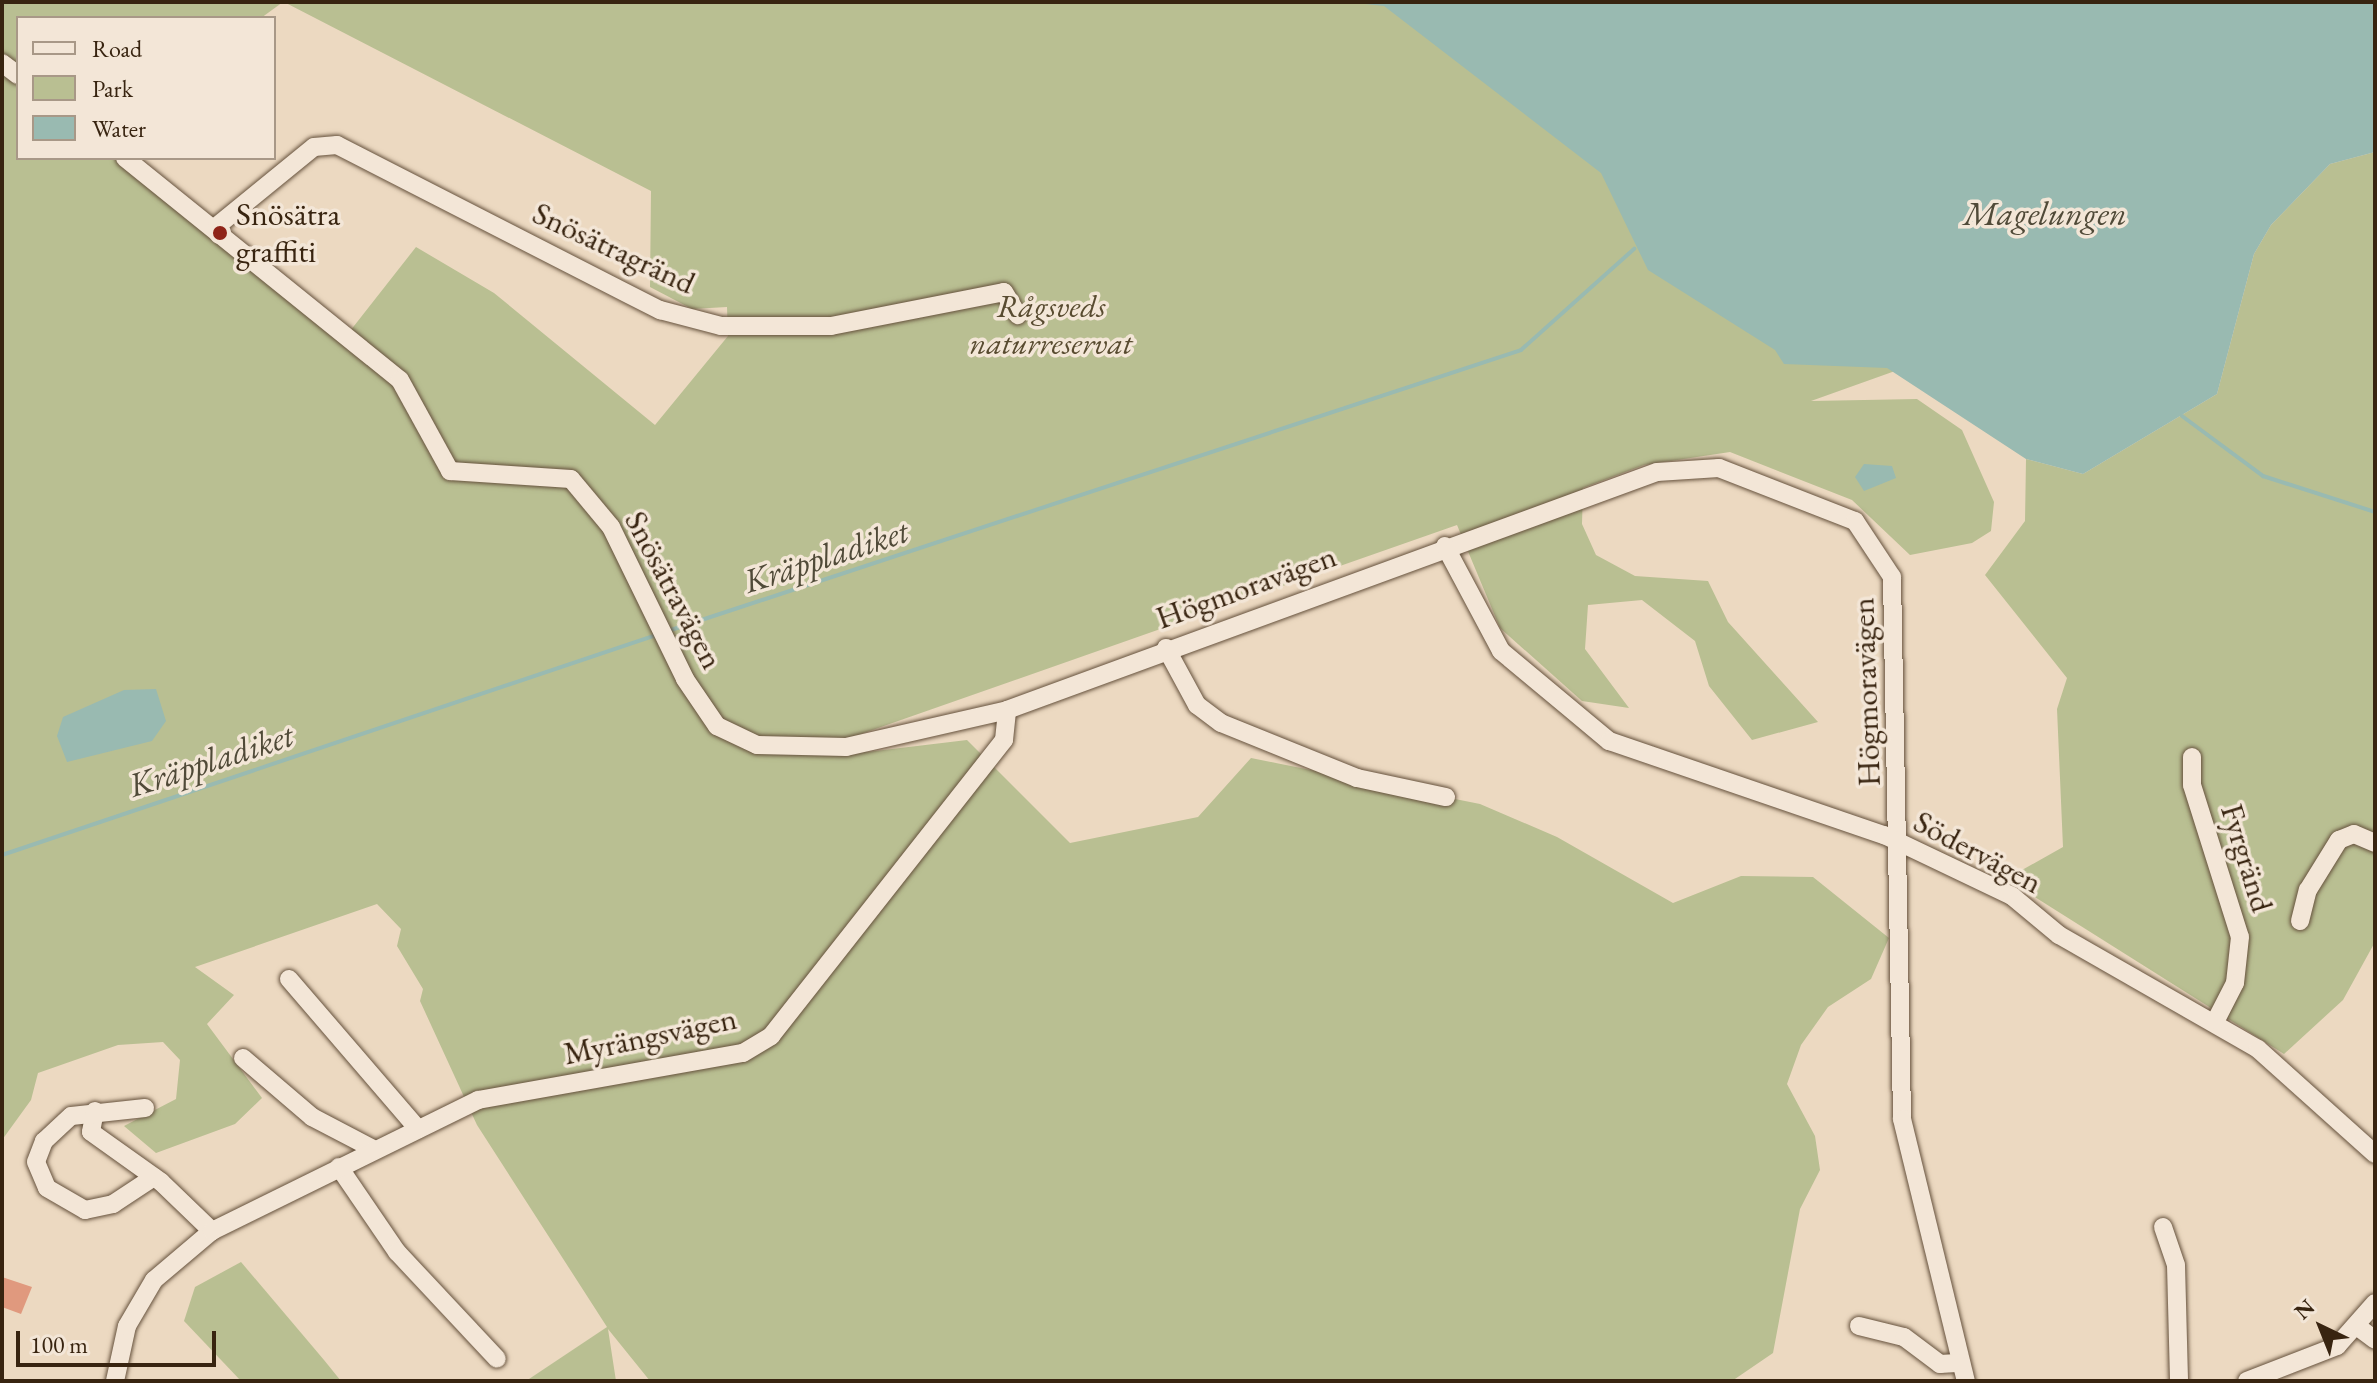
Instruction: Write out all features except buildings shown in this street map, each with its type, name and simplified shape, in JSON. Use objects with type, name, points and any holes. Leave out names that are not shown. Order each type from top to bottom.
[{"type":"street","name":"Snösätragränd","points":[[217,226],[314,147],[337,145],[660,310],[721,326],[831,326],[1004,292],[1018,315]]},
{"type":"street","name":"Snösätravägen","points":[[128,160],[217,226],[400,380],[450,471],[571,479],[611,527],[657,622],[717,726],[757,745],[846,747],[1007,710]]},
{"type":"street","name":"Högmoravägen","points":[[1007,710],[1445,546],[1687,467],[1719,468],[1855,521],[1892,577],[1901,844],[1902,1119],[1957,1363],[1966,1381]]},
{"type":"street","name":"Södervägen","points":[[1445,546],[1501,651],[1609,741],[1901,844],[2012,896],[2059,935],[2216,1020],[2375,1154]]},
{"type":"street","points":[[1166,648],[1197,705],[1221,723],[1357,778],[1446,797]]},
{"type":"street","name":"Myrängsvägen","points":[[115,1381],[127,1326],[154,1280],[212,1231],[478,1100],[743,1053],[771,1036],[1004,740],[1007,710]]},
{"type":"street","name":"Fyrgränd","points":[[2192,757],[2192,785],[2240,937],[2235,983],[2216,1020]]},
{"type":"street","name":"Fyrgränd","points":[[2300,921],[2308,890],[2339,840],[2354,834],[2375,843]]},
{"type":"street","points":[[289,979],[418,1129]]},
{"type":"street","points":[[243,1058],[312,1117],[375,1150]]},
{"type":"street","points":[[145,1108],[71,1116],[44,1141],[36,1162],[47,1188],[70,1205],[102,1209],[154,1177]]},
{"type":"street","points":[[95,1111],[91,1132],[154,1177],[212,1231]]},
{"type":"street","points":[[339,1167],[402,1258],[497,1359]]},
{"type":"street","points":[[2163,1227],[2176,1265],[2179,1381]]},
{"type":"street","points":[[2247,1381],[2337,1346],[2358,1327],[2375,1303]]},
{"type":"street","points":[[1859,1326],[1904,1337],[1940,1364],[1957,1363]]},
{"type":"street","points":[[2358,1327],[2375,1340]]},
{"type":"green space","name":"Rågsveds naturreservat","points":[[2,2],[283,2],[264,16],[16,16],[16,160],[118,160],[343,340],[416,247],[494,293],[655,425],[728,336],[727,307],[692,309],[650,287],[651,191],[284,2],[1849,2],[1923,361],[1811,401],[1917,399],[1962,430],[1994,502],[1991,531],[1972,543],[1910,555],[1852,500],[1730,452],[1644,465],[1583,488],[1582,524],[1596,555],[1635,576],[1708,581],[1728,622],[1818,722],[1752,740],[1709,686],[1695,641],[1642,600],[1588,605],[1585,649],[1629,708],[1582,701],[1500,628],[1457,525],[861,734],[867,752],[967,740],[1070,843],[1198,817],[1251,758],[1480,804],[1557,837],[1673,903],[1741,876],[1813,877],[1889,938],[1871,979],[1828,1007],[1801,1045],[1787,1084],[1815,1136],[1820,1170],[1800,1209],[1773,1353],[1732,1381],[650,1381],[608,1329],[616,1381],[526,1381],[607,1327],[477,1125],[420,1001],[423,989],[397,946],[401,929],[377,904],[195,967],[234,995],[207,1024],[262,1098],[235,1124],[156,1153],[124,1126],[176,1099],[180,1060],[163,1042],[118,1045],[38,1073],[31,1100],[2,1140]]},
{"type":"green space","points":[[2375,152],[2375,942],[2343,1000],[2284,1054],[2006,879],[2063,847],[2057,709],[2067,678],[1985,575],[2025,521],[2026,459],[2083,474],[2217,394],[2254,254],[2271,225],[2330,164]]},
{"type":"green space","points":[[241,1262],[341,1381],[241,1381],[184,1321],[195,1287]]},
{"type":"water","name":"Magelungen","points":[[1346,2],[2375,2],[2375,152],[2330,164],[2271,225],[2254,254],[2217,394],[2083,474],[2026,459],[1887,368],[1784,364],[1775,350],[1648,270],[1601,173],[1384,6]]},
{"type":"water","points":[[1864,464],[1892,466],[1896,478],[1864,491],[1855,477]]},
{"type":"water","points":[[156,689],[166,721],[152,741],[67,762],[57,736],[63,717],[124,690]]},
{"type":"waterway","name":"Kräppladiket","points":[[668,631],[1521,350],[1634,249]]},
{"type":"waterway","points":[[2182,416],[2263,476],[2375,512]]},
{"type":"waterway","name":"Kräppladiket","points":[[2,855],[656,635]]},
{"type":"place","name":"Snösätra graffiti","points":[[220,233]]}]
